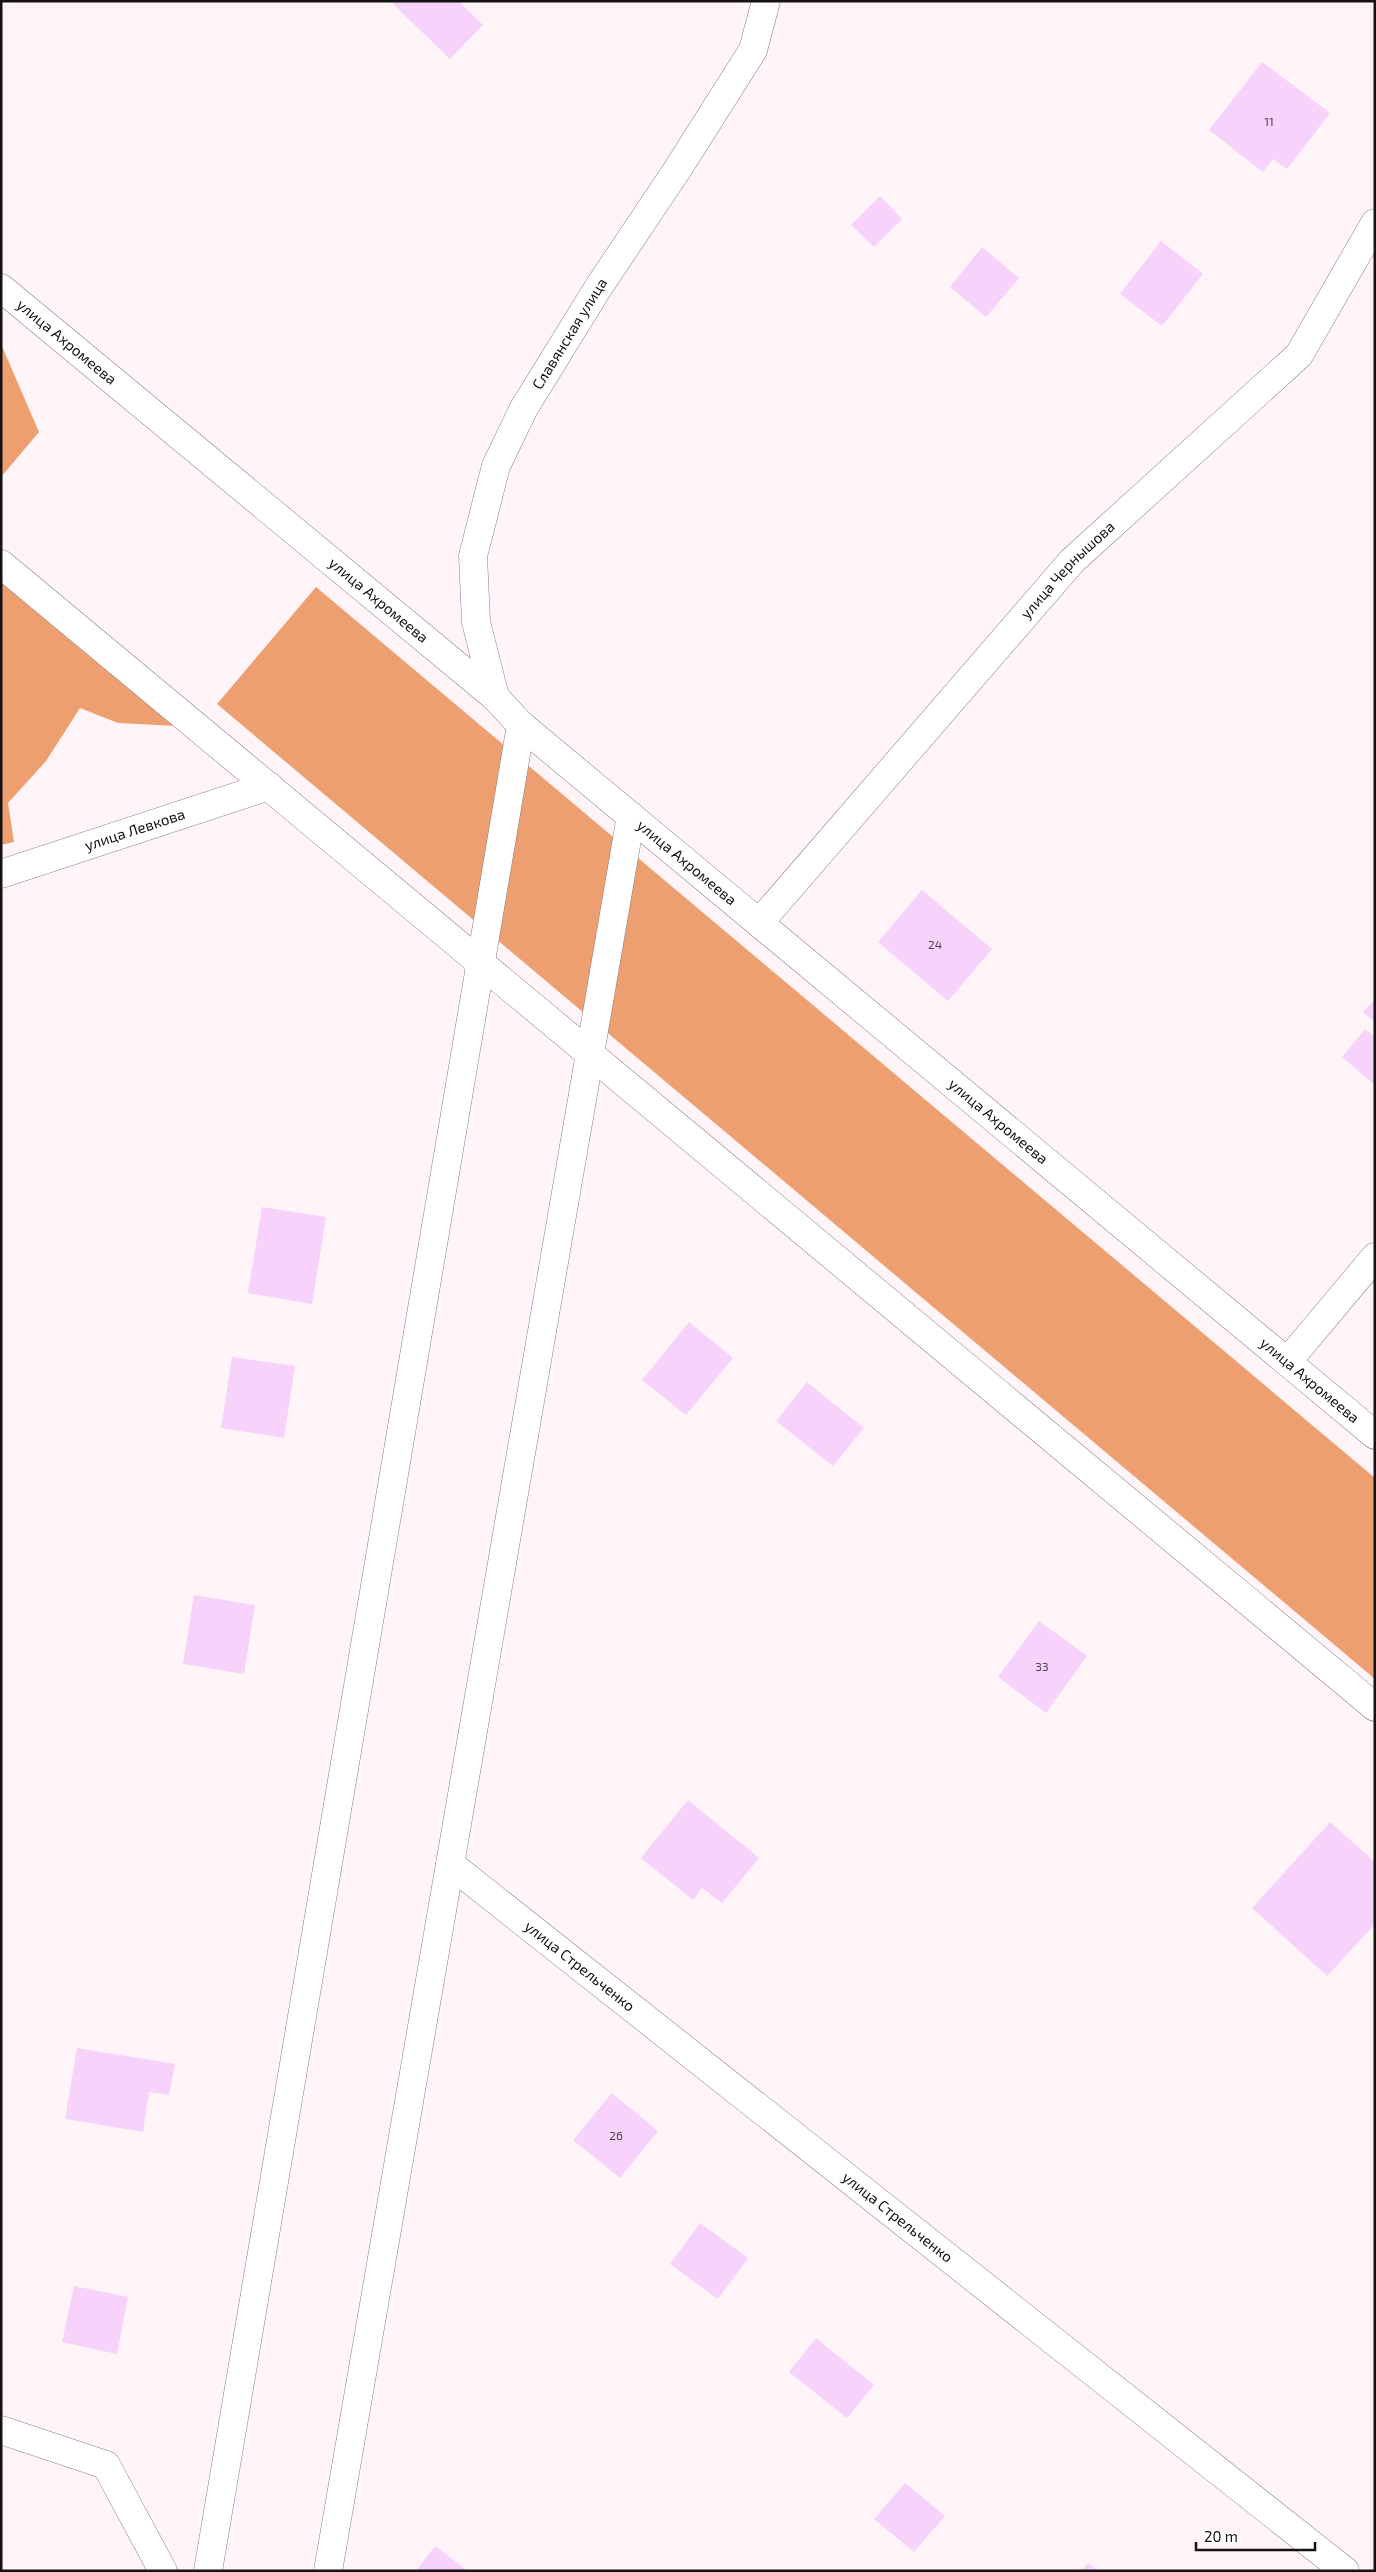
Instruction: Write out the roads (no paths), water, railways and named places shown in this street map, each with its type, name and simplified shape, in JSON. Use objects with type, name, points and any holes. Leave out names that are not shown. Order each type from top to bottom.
[{"type":"street","name":"Славянская улица","points":[[495,697],[476,622],[472,556],[496,466],[524,408],[598,288],[679,167],[753,50],[766,1]]},
{"type":"street","name":"улица Чернышова","points":[[759,923],[1072,561],[1299,355],[1375,223]]},
{"type":"street","name":"улица Ахромеева","points":[[1,288],[495,697],[521,725],[1375,1435]]},
{"type":"street","points":[[1,564],[1375,1707]]},
{"type":"street","points":[[208,2571],[521,725]]},
{"type":"street","name":"улица Левкова","points":[[1,874],[269,786]]},
{"type":"street","points":[[328,2571],[631,816]]},
{"type":"street","points":[[1287,1362],[1375,1257]]},
{"type":"street","name":"улица Стрельченко","points":[[450,1864],[1345,2571]]},
{"type":"street","points":[[1,2430],[106,2465],[163,2571]]}]
